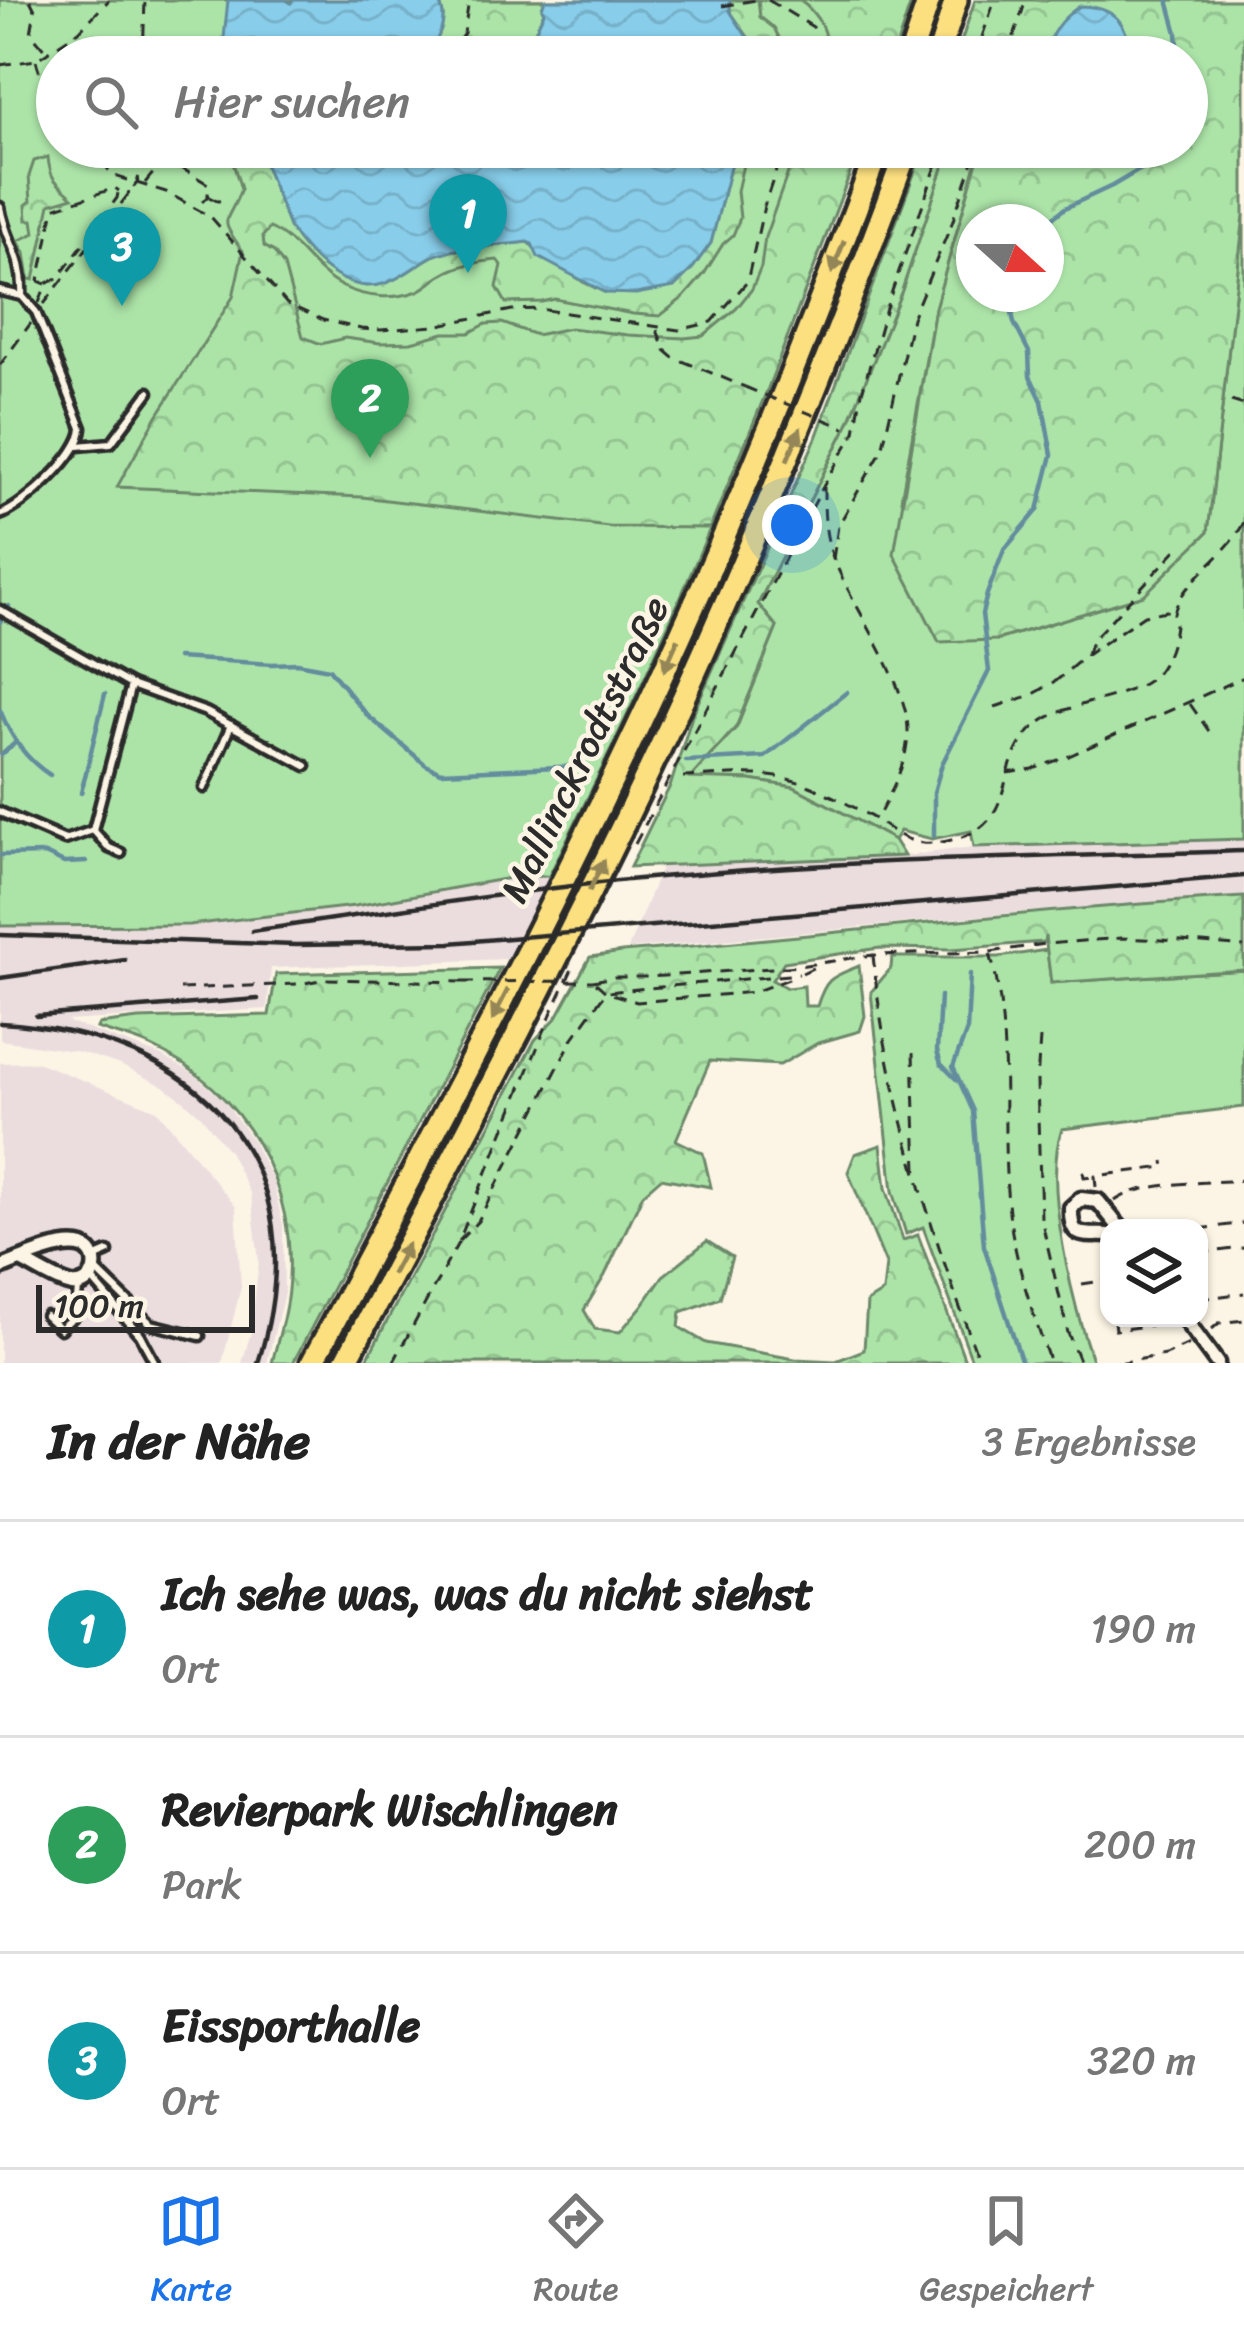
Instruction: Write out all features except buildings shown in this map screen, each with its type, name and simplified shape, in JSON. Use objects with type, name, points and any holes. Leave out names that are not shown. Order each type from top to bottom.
[{"type":"highway","points":[[917,36],[928,0]]},
{"type":"highway","points":[[945,36],[956,0]]},
{"type":"highway","name":"Mallinckrodtstraße","points":[[312,1363],[472,1060],[658,685],[785,394],[871,168]]},
{"type":"highway","name":"Mallinckrodtstraße","points":[[345,1363],[511,1048],[685,695],[809,407],[900,168]]},
{"type":"street","points":[[1100,1235],[1075,1231],[1070,1208],[1081,1198],[1102,1206],[1113,1219]]},
{"type":"street","points":[[0,1268],[20,1260],[46,1250],[79,1246],[88,1250],[89,1272],[72,1285],[20,1260]]},
{"type":"street","points":[[1188,1327],[1217,1363]]},
{"type":"lane","points":[[0,207],[3,226],[21,264],[22,296]]},
{"type":"lane","points":[[0,291],[22,296],[36,312],[82,428],[79,446],[16,508],[0,515]]},
{"type":"lane","points":[[79,446],[111,442],[149,392]]},
{"type":"lane","points":[[0,610],[131,685],[206,712],[307,766]]},
{"type":"lane","points":[[93,830],[131,685]]},
{"type":"lane","points":[[204,788],[231,725]]},
{"type":"lane","points":[[0,812],[65,840],[93,830]]},
{"type":"lane","points":[[93,830],[109,848],[121,853]]},
{"type":"lane","points":[[46,1316],[60,1329],[76,1314],[89,1272],[108,1252]]},
{"type":"lane","points":[[89,1272],[151,1324],[200,1336]]},
{"type":"lane","points":[[89,1272],[140,1335],[154,1363]]},
{"type":"path","points":[[30,0],[35,10],[31,33],[36,39]]},
{"type":"path","points":[[71,36],[109,0]]},
{"type":"path","points":[[144,36],[146,0]]},
{"type":"path","points":[[462,36],[469,0]]},
{"type":"path","points":[[722,6],[756,0]]},
{"type":"path","points":[[768,0],[813,27],[816,36]]},
{"type":"path","points":[[982,36],[995,0]]},
{"type":"path","points":[[1014,36],[1026,0]]},
{"type":"path","points":[[0,64],[36,60]]},
{"type":"path","points":[[106,168],[114,176],[211,218],[287,304],[334,323],[361,329],[408,329],[540,309],[687,330],[712,322],[747,282],[777,168]]},
{"type":"path","points":[[141,184],[142,168]]},
{"type":"path","points":[[36,312],[130,193],[159,168]]},
{"type":"path","points":[[179,168],[208,184],[208,196],[196,208]]},
{"type":"path","points":[[632,850],[855,432],[886,308],[936,168]]},
{"type":"path","points":[[833,559],[838,526],[882,450],[912,318],[971,168]]},
{"type":"path","points":[[0,365],[31,323],[46,284],[59,277],[118,199],[118,189],[54,208],[38,281],[46,284]]},
{"type":"path","points":[[118,193],[130,193]]},
{"type":"path","points":[[208,196],[228,200]]},
{"type":"path","points":[[656,329],[673,357],[855,432]]},
{"type":"path","points":[[1231,400],[1244,405]]},
{"type":"path","points":[[824,485],[824,523],[833,559],[901,692],[908,729],[903,764],[877,820]]},
{"type":"path","points":[[683,777],[777,775],[811,786],[921,843],[974,833],[995,814],[1019,744],[1037,724],[1060,711],[1149,681],[1161,668],[1174,610],[1244,522]]},
{"type":"path","points":[[1085,656],[1095,637],[1179,547]]},
{"type":"path","points":[[994,707],[1032,695],[1055,681],[1144,615],[1174,610]]},
{"type":"path","points":[[1006,773],[1069,757],[1244,677]]},
{"type":"path","points":[[1189,702],[1211,734]]},
{"type":"path","points":[[180,989],[326,980],[593,981],[1121,938],[1244,947]]},
{"type":"path","points":[[990,952],[999,982],[1004,1157],[1013,1244],[1049,1363]]},
{"type":"path","points":[[393,1363],[458,1243],[551,1014],[581,953]]},
{"type":"path","points":[[873,955],[916,1179],[980,1363]]},
{"type":"path","points":[[593,981],[606,992],[637,1002],[754,992],[828,961]]},
{"type":"path","points":[[458,1243],[478,1221],[573,1038],[606,992],[799,974]]},
{"type":"path","points":[[1040,1038],[1041,1218],[1068,1334],[1081,1363]]},
{"type":"path","points":[[913,1053],[916,1179]]},
{"type":"path","points":[[1083,1171],[1084,1177],[1095,1176],[1165,1167],[1164,1161]]},
{"type":"path","points":[[1095,1176],[1102,1206],[1121,1195],[1151,1188],[1244,1180]]},
{"type":"path","points":[[1208,1227],[1239,1222]]},
{"type":"path","points":[[1208,1252],[1244,1247]]},
{"type":"path","points":[[1082,1284],[1100,1281]]},
{"type":"path","points":[[1208,1299],[1244,1293]]},
{"type":"path","points":[[1118,1363],[1165,1355],[1200,1340],[1219,1323],[1244,1320]]},
{"type":"shaded area","points":[[1244,839],[1244,897],[1045,910],[628,949],[662,865],[904,856],[974,847]]},
{"type":"shaded area","points":[[549,876],[508,959],[271,968],[267,1009],[66,1021],[160,1055],[193,1073],[225,1102],[253,1141],[273,1181],[283,1225],[284,1293],[267,1363],[242,1363],[251,1332],[259,1261],[251,1195],[230,1153],[202,1117],[165,1087],[80,1052],[0,1040],[0,926],[189,925]]},
{"type":"shaded area","points":[[37,1062],[157,1110],[236,1207],[241,1287],[222,1363],[0,1363],[0,1063]]},
{"type":"green space","points":[[0,0],[912,0],[900,36],[36,36],[36,168],[852,168],[702,548],[549,876],[189,925],[0,926]]},
{"type":"green space","points":[[438,0],[545,0],[533,36],[438,36]]},
{"type":"green space","points":[[730,0],[758,0],[760,17],[778,36],[747,36],[730,11]]},
{"type":"green space","points":[[800,0],[912,0],[900,36],[824,36]]},
{"type":"green space","points":[[975,0],[1244,0],[1244,215],[1208,532],[1144,595],[996,640],[939,642],[894,554],[935,308],[956,234],[956,312],[1064,312],[1064,204],[965,204],[975,168],[1208,168],[1208,36],[963,36]]},
{"type":"green space","points":[[34,161],[36,168],[51,168],[73,197],[50,204],[34,280],[29,279],[18,241],[35,233],[33,220],[27,220],[26,205],[31,201],[29,176]]},
{"type":"green space","points":[[234,168],[266,168],[290,229],[310,254],[346,280],[376,284],[442,253],[527,242],[606,293],[711,243],[730,168],[742,168],[737,191],[740,218],[733,235],[684,297],[660,316],[555,299],[506,303],[497,287],[502,265],[497,260],[455,269],[409,294],[361,294],[332,281],[270,228],[263,236],[264,246],[284,266],[303,337],[321,344],[345,338],[411,342],[502,323],[536,335],[570,328],[684,338],[703,336],[752,289],[790,168],[852,168],[710,528],[609,527],[362,497],[117,487],[233,297],[243,251],[227,220],[241,189]]},
{"type":"green space","points":[[916,168],[943,168],[902,290],[849,422],[758,604],[777,627],[736,727],[690,778],[794,787],[894,840],[904,856],[630,867],[671,784],[692,716],[816,438]]},
{"type":"green space","points":[[943,168],[975,168],[965,204],[956,204],[956,234],[935,308],[901,500],[997,640],[1143,595],[1208,532],[1244,215],[1244,839],[974,847],[971,831],[932,839],[900,831],[894,840],[794,787],[750,780],[689,779],[737,727],[777,627],[758,604],[849,422],[902,290]]},
{"type":"green space","points":[[1244,897],[1244,970],[1051,983],[1045,936],[1044,942],[952,949],[880,948],[784,962],[772,980],[787,988],[804,986],[805,1006],[817,1006],[831,979],[859,966],[865,1016],[860,1031],[818,1043],[780,1065],[710,1061],[676,1140],[703,1153],[711,1187],[661,1178],[643,1194],[584,1310],[595,1329],[620,1332],[663,1276],[707,1241],[732,1257],[720,1298],[681,1312],[679,1327],[706,1343],[795,1359],[836,1361],[864,1350],[867,1302],[883,1292],[886,1264],[848,1172],[855,1154],[881,1145],[886,1188],[903,1240],[918,1235],[966,1363],[365,1363],[535,1040],[557,1017],[590,957]]},
{"type":"green space","points":[[1047,950],[1051,983],[1244,970],[1244,1107],[1062,1129],[1057,1152],[1058,1212],[1077,1311],[1093,1363],[973,1363],[923,1227],[906,1234],[893,1191],[871,992],[891,968],[892,957],[999,957]]},
{"type":"green space","points":[[500,968],[293,1363],[272,1363],[287,1299],[289,1252],[284,1214],[259,1146],[213,1088],[184,1065],[144,1043],[97,1028],[99,1024],[269,1015],[276,974]]},
{"type":"water","points":[[228,0],[438,0],[443,22],[438,36],[224,36]]},
{"type":"water","points":[[545,0],[730,0],[730,11],[746,36],[533,36]]},
{"type":"water","points":[[1080,6],[1103,10],[1118,19],[1127,36],[1052,36]]},
{"type":"water","points":[[266,168],[730,168],[711,243],[693,268],[674,287],[636,294],[606,293],[538,257],[527,242],[442,253],[390,282],[355,284],[318,262],[290,229]]},
{"type":"waterway","points":[[1168,0],[1177,36]]},
{"type":"waterway","points":[[1064,209],[1143,168]]},
{"type":"waterway","points":[[934,836],[934,792],[942,764],[989,671],[982,614],[987,594],[1004,550],[1038,510],[1052,455],[1042,401],[1030,376],[1029,352],[1012,312]]},
{"type":"waterway","points":[[0,622],[9,606]]},
{"type":"waterway","points":[[177,658],[297,663],[329,669],[368,716],[441,772],[582,766]]},
{"type":"waterway","points":[[686,761],[765,757],[847,692]]},
{"type":"waterway","points":[[81,793],[105,694]]},
{"type":"waterway","points":[[0,710],[20,747],[50,775]]},
{"type":"waterway","points":[[1,755],[15,743]]},
{"type":"waterway","points":[[0,855],[45,854],[64,863],[86,862]]},
{"type":"waterway","points":[[970,974],[967,1030],[953,1067],[973,1111],[984,1246],[1022,1363]]},
{"type":"waterway","points":[[940,996],[937,1051],[941,1064],[956,1079]]},
{"type":"railway","points":[[252,931],[558,888],[733,871],[1244,851]]},
{"type":"railway","points":[[0,935],[296,945],[450,943],[1244,876]]},
{"type":"railway","points":[[0,978],[125,960]]},
{"type":"railway","points":[[36,1016],[258,999]]},
{"type":"railway","points":[[0,1023],[71,1032],[133,1052],[186,1082],[228,1121],[257,1170],[273,1226],[273,1291],[258,1363]]},
{"type":"place","name":"Ich sehe was, was du nicht siehst","points":[[468,273]]},
{"type":"place","name":"Eissporthalle","points":[[122,306]]},
{"type":"place","name":"Revierpark Wischlingen","points":[[370,458]]}]
